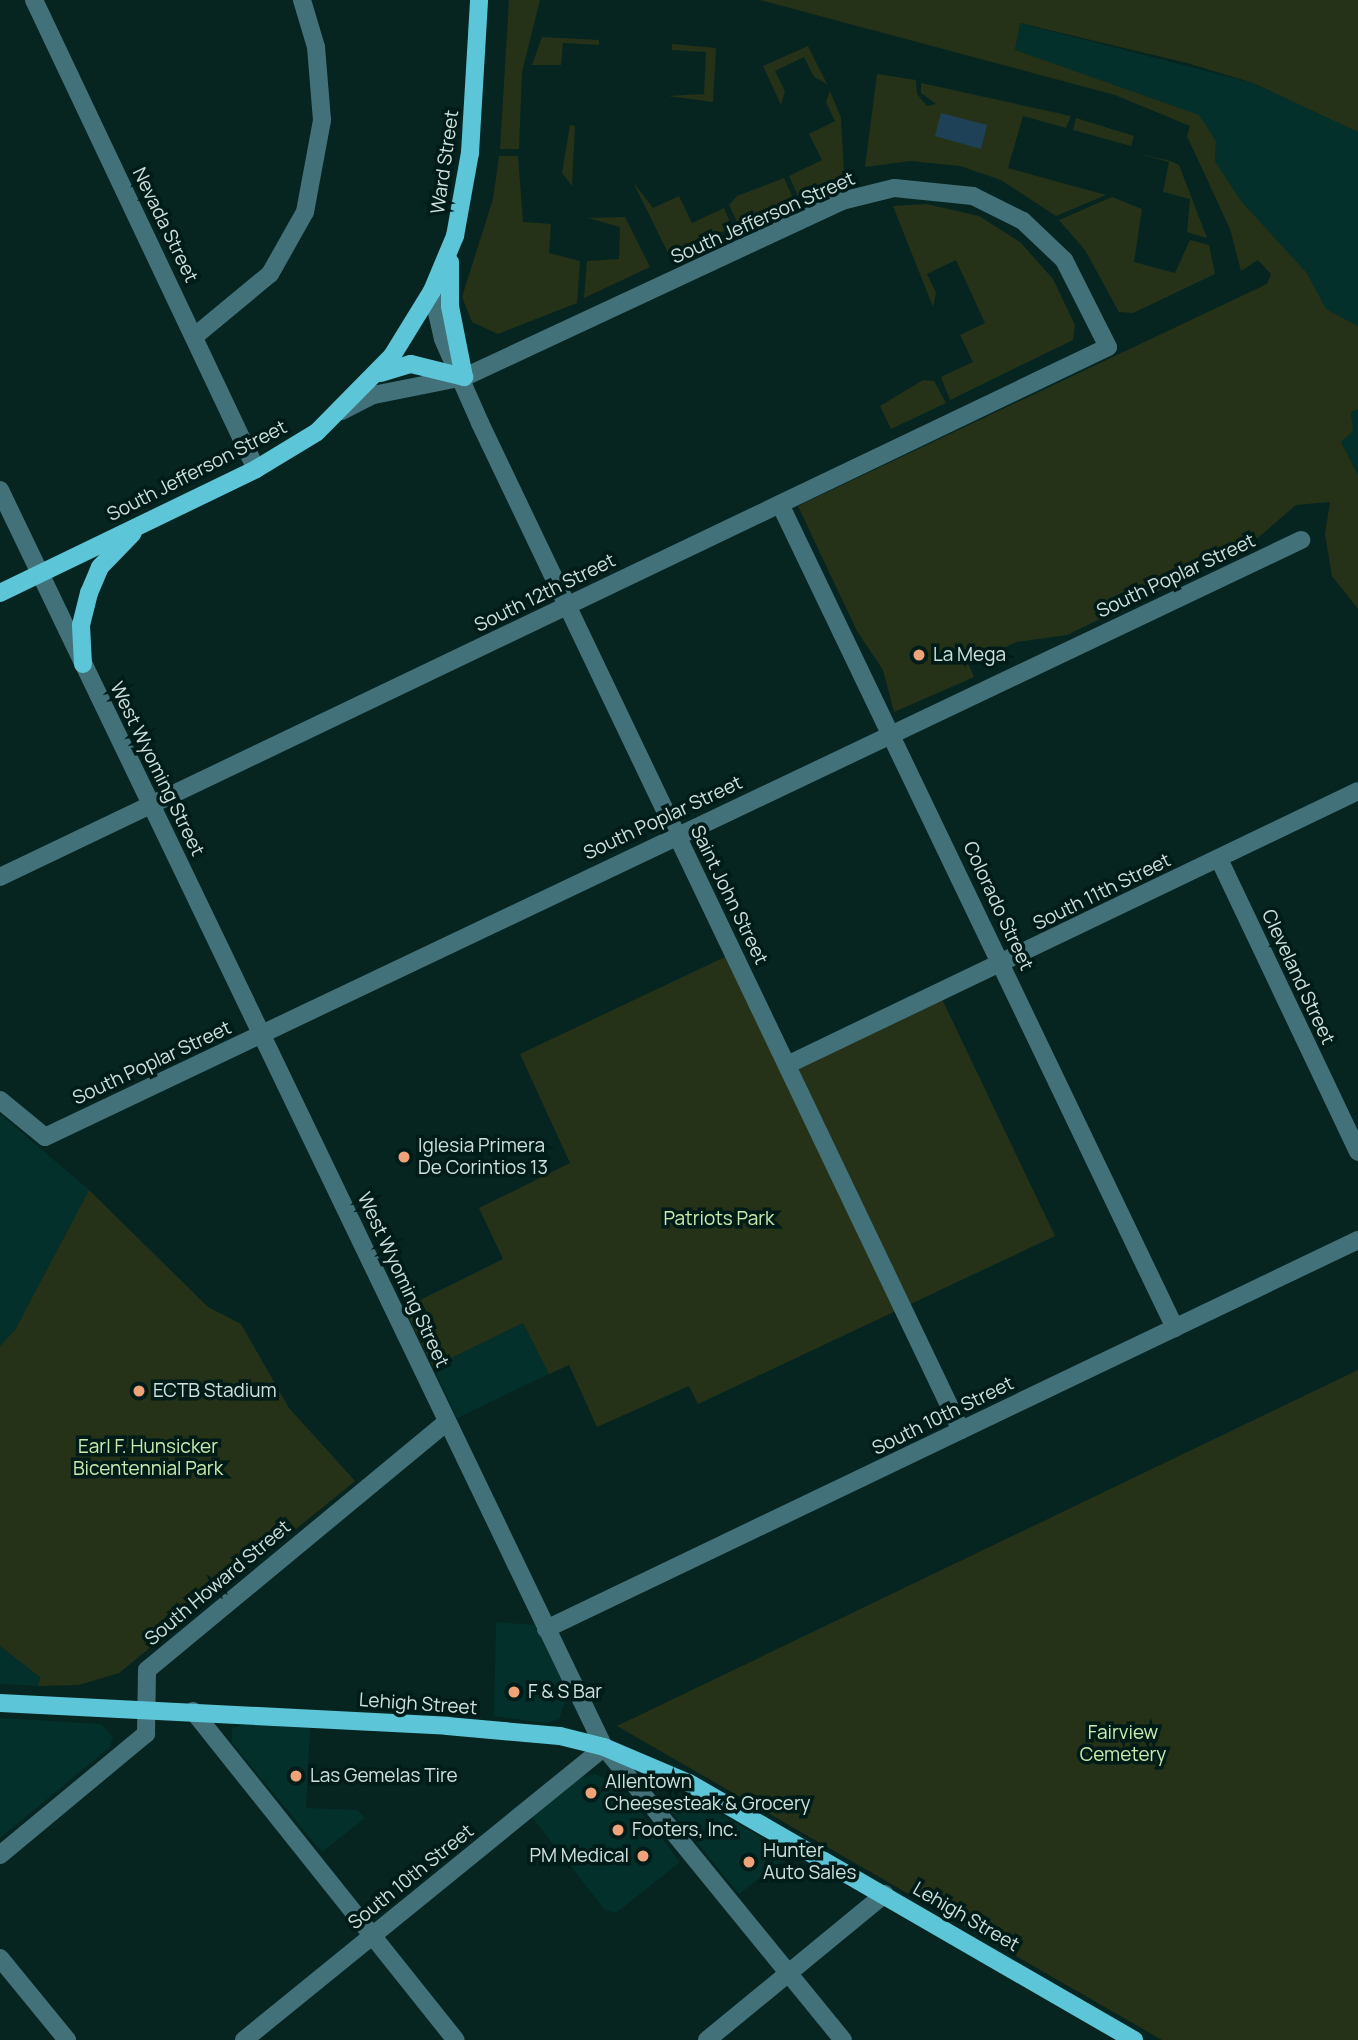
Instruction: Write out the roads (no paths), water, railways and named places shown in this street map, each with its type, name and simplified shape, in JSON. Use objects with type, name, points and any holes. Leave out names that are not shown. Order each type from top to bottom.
[{"type":"main road","name":"Ward Street","points":[[392,356],[432,291],[455,236],[470,153],[479,0]]},
{"type":"main road","points":[[375,376],[402,364],[464,377],[448,286],[455,236]]},
{"type":"main road","name":"South Jefferson Street","points":[[0,593],[256,469],[340,412],[392,356]]},
{"type":"main road","points":[[83,664],[81,625],[89,593],[100,567],[140,525]]},
{"type":"main road","name":"Lehigh Street","points":[[0,1703],[146,1708],[560,1735],[604,1747],[689,1783],[1134,2040]]},
{"type":"street","name":"Nevada Street","points":[[34,0],[256,469]]},
{"type":"street","points":[[195,336],[270,274],[305,212],[323,120],[316,47],[302,0]]},
{"type":"street","name":"South Jefferson Street","points":[[340,412],[373,395],[464,377],[842,201],[894,188],[973,196],[1023,221],[1064,260],[1108,347]]},
{"type":"street","name":"Saint John Street","points":[[432,291],[443,339],[464,377],[567,606],[961,1430]]},
{"type":"street","name":"South 12th Street","points":[[0,877],[1108,347]]},
{"type":"street","name":"West Wyoming Street","points":[[0,490],[604,1747],[843,2040]]},
{"type":"street","name":"Colorado Street","points":[[780,504],[1175,1328]]},
{"type":"street","name":"South Poplar Street","points":[[0,1100],[45,1137],[676,834],[1301,540]]},
{"type":"street","name":"South 11th Street","points":[[787,1065],[1358,791]]},
{"type":"street","name":"Cleveland Street","points":[[1219,859],[1358,1152]]},
{"type":"street","name":"South 10th Street","points":[[546,1629],[1358,1240]]},
{"type":"street","name":"South Howard Street","points":[[0,1854],[146,1734],[147,1670],[447,1422]]},
{"type":"street","points":[[193,1711],[370,1937],[456,2040]]},
{"type":"street","name":"South 10th Street","points":[[244,2040],[604,1747]]},
{"type":"street","points":[[707,2040],[885,1894]]},
{"type":"street","points":[[0,1958],[67,2040]]},
{"type":"place","name":"La Mega","points":[[919,655]]},
{"type":"place","name":"Iglesia Primera De Corintios 13","points":[[404,1157]]},
{"type":"place","name":"ECTB Stadium","points":[[139,1391]]},
{"type":"place","name":"F & S Bar","points":[[514,1692]]},
{"type":"place","name":"Las Gemelas Tire","points":[[296,1776]]},
{"type":"place","name":"Allentown Cheesesteak & Grocery","points":[[591,1793]]},
{"type":"place","name":"Footers, Inc.","points":[[618,1830]]},
{"type":"place","name":"PM Medical","points":[[643,1856]]},
{"type":"place","name":"Hunter Auto Sales","points":[[749,1862]]},
{"type":"park label","name":"Patriots Park","points":[[719,1219]]},
{"type":"park label","name":"Earl F. Hunsicker Bicentennial Park","points":[[148,1458]]},
{"type":"park label","name":"Fairview Cemetery","points":[[1123,1744]]}]
